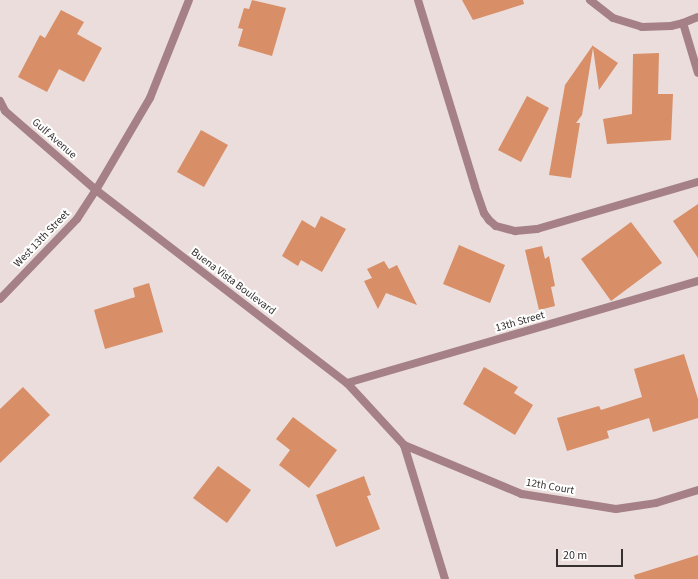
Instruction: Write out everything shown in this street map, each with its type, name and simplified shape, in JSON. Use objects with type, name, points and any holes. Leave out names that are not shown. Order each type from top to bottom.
[{"type":"street","points":[[96,190],[150,98],[189,0]]},
{"type":"street","points":[[418,0],[475,187],[484,213],[496,226],[515,231],[537,229],[698,182]]},
{"type":"street","points":[[590,0],[613,18],[642,28],[656,28],[683,23],[698,17]]},
{"type":"street","points":[[683,23],[698,72]]},
{"type":"street","name":"Gulf Avenue","points":[[0,101],[5,111],[96,190]]},
{"type":"street","name":"West 13th Street","points":[[0,298],[77,219],[96,190]]},
{"type":"street","name":"Buena Vista Boulevard","points":[[96,190],[347,383],[404,445],[445,579]]},
{"type":"street","name":"13th Street","points":[[347,383],[698,282]]},
{"type":"street","name":"12th Court","points":[[404,445],[522,494],[616,509],[656,503],[698,490]]},
{"type":"building","points":[[252,0],[286,8],[272,56],[238,46],[243,29],[238,28],[244,8],[249,9]]},
{"type":"building","points":[[462,0],[523,0],[524,4],[473,20]]},
{"type":"building","points":[[61,10],[84,22],[77,34],[102,48],[84,82],[59,69],[47,92],[18,77],[40,35],[45,38]]},
{"type":"building","points":[[593,45],[618,63],[599,90],[593,48],[582,115],[576,123],[580,123],[571,178],[549,175],[565,85]]},
{"type":"building","points":[[659,53],[658,94],[673,94],[671,140],[607,144],[603,119],[632,114],[633,54]]},
{"type":"building","points":[[527,96],[549,108],[521,162],[498,150]]},
{"type":"building","points":[[201,130],[228,145],[204,187],[177,172]]},
{"type":"building","points":[[698,204],[698,258],[673,221]]},
{"type":"building","points":[[321,216],[346,229],[322,272],[301,260],[298,266],[282,256],[302,220],[315,228]]},
{"type":"building","points":[[631,222],[662,263],[611,301],[581,259]]},
{"type":"building","points":[[459,245],[505,265],[490,303],[443,284]]},
{"type":"building","points":[[542,246],[545,259],[549,256],[555,286],[551,287],[555,306],[539,310],[525,250]]},
{"type":"building","points":[[384,261],[389,269],[397,265],[417,305],[386,293],[378,309],[364,281],[372,278],[367,269]]},
{"type":"building","points":[[149,283],[163,332],[105,349],[94,310],[135,297],[133,288]]},
{"type":"building","points":[[684,354],[698,399],[698,418],[653,432],[649,418],[607,431],[609,438],[567,451],[557,418],[599,406],[601,410],[642,397],[634,369]]},
{"type":"building","points":[[484,367],[518,387],[514,393],[533,405],[515,435],[463,404]]},
{"type":"building","points":[[23,387],[50,415],[0,463],[0,409]]},
{"type":"building","points":[[293,417],[337,450],[309,488],[279,465],[290,450],[276,439]]},
{"type":"building","points":[[218,466],[251,490],[227,523],[193,498]]},
{"type":"building","points":[[364,476],[371,495],[367,496],[380,529],[336,547],[316,495]]},
{"type":"building","points":[[698,555],[698,579],[635,579],[634,575]]}]
